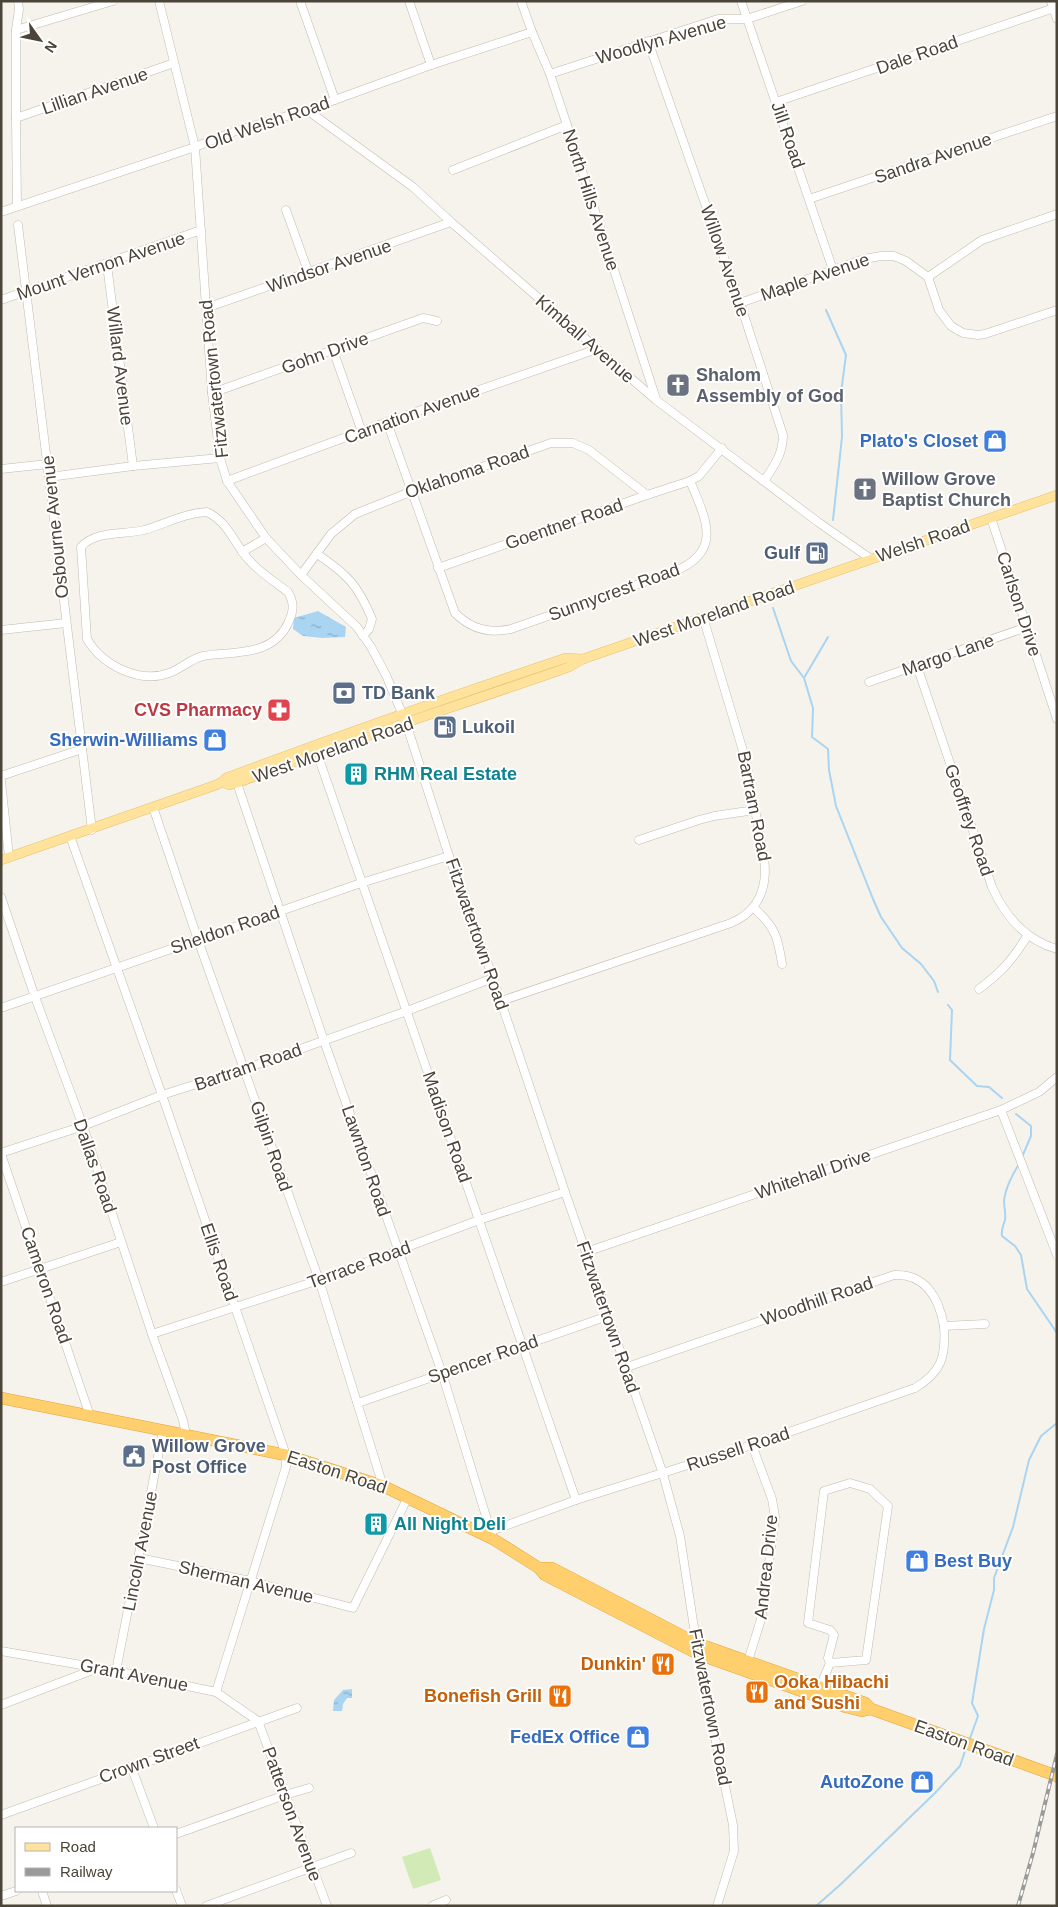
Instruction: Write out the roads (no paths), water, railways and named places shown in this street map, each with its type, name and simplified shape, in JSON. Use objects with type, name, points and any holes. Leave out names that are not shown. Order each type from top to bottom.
[{"type":"highway","name":"Easton Road","points":[[1,1398],[286,1455],[384,1486],[492,1535],[539,1568],[552,1568],[697,1649],[846,1707],[862,1711],[872,1709]]},
{"type":"highway","name":"Easton Road","points":[[697,1649],[748,1661],[865,1703],[872,1709],[1057,1776]]},
{"type":"main road","name":"Welsh Road","points":[[817,578],[1057,495]]},
{"type":"main road","name":"West Moreland Road","points":[[222,782],[229,785],[237,783],[317,753],[569,667],[583,659],[817,578]]},
{"type":"main road","name":"West Moreland Road","points":[[5,859],[92,830],[222,782],[226,778],[283,756],[402,714],[566,658],[583,659]]},
{"type":"street","points":[[17,206],[16,30],[19,9],[18,1]]},
{"type":"street","points":[[16,30],[113,1]]},
{"type":"street","name":"Fitzwatertown Road","points":[[158,1],[195,147],[212,393],[220,458],[227,481],[266,538],[301,575],[343,613],[363,636],[386,675],[406,723],[449,856],[501,1001],[663,1474],[681,1544],[697,1649],[732,1816],[735,1840],[732,1858],[717,1906]]},
{"type":"street","points":[[300,1],[335,100]]},
{"type":"street","points":[[409,1],[431,65]]},
{"type":"street","name":"North Hills Avenue","points":[[521,1],[550,74],[656,400]]},
{"type":"street","name":"Jill Road","points":[[741,1],[833,270]]},
{"type":"street","name":"Woodlyn Avenue","points":[[550,74],[718,19],[747,19],[802,1]]},
{"type":"street","points":[[1054,6],[1057,20]]},
{"type":"street","name":"Dale Road","points":[[776,102],[1054,6]]},
{"type":"street","name":"Old Welsh Road","points":[[1,212],[195,147],[233,132],[307,110],[431,65],[532,32]]},
{"type":"street","name":"Willow Avenue","points":[[648,41],[740,303],[783,435],[783,444],[778,459],[764,481]]},
{"type":"street","name":"Lillian Avenue","points":[[16,118],[174,63]]},
{"type":"street","name":"Kimball Avenue","points":[[307,110],[413,187],[656,400],[871,559]]},
{"type":"street","name":"Sandra Avenue","points":[[810,199],[1057,116]]},
{"type":"street","points":[[454,170],[567,125]]},
{"type":"street","points":[[286,210],[308,274]]},
{"type":"street","points":[[1057,214],[982,240],[928,277],[942,316],[951,326],[963,333],[985,334],[1057,310]]},
{"type":"street","name":"Windsor Avenue","points":[[206,308],[308,274],[451,222]]},
{"type":"street","name":"Osbourne Avenue","points":[[18,225],[92,830]]},
{"type":"street","name":"Mount Vernon Avenue","points":[[1,300],[107,265],[201,230]]},
{"type":"street","name":"Maple Avenue","points":[[740,303],[864,259],[887,255],[900,257],[928,277]]},
{"type":"street","name":"Willard Avenue","points":[[107,265],[133,466]]},
{"type":"street","name":"Gohn Drive","points":[[212,393],[423,318],[438,321]]},
{"type":"street","name":"Carnation Avenue","points":[[227,481],[386,422],[597,349]]},
{"type":"street","points":[[333,350],[362,432]]},
{"type":"street","name":"Sunnycrest Road","points":[[386,422],[455,613],[462,620],[484,630],[501,631],[511,629],[685,568],[703,550],[707,534],[707,524],[690,481]]},
{"type":"street","name":"Oklahoma Road","points":[[301,575],[331,534],[355,514],[410,492],[542,446],[559,442],[573,443],[589,450],[647,495]]},
{"type":"street","points":[[690,481],[706,469],[722,448]]},
{"type":"street","points":[[49,477],[133,466],[220,458]]},
{"type":"street","points":[[1,469],[48,464]]},
{"type":"street","name":"Goentner Road","points":[[438,568],[690,481]]},
{"type":"street","points":[[207,512],[221,521],[242,552],[259,569],[288,592],[292,598],[293,606],[289,622],[275,640],[268,645],[242,653],[196,658],[171,673],[151,676],[130,672],[112,664],[92,648],[87,639],[80,550],[88,540],[109,534],[140,531],[181,516],[207,512]]},
{"type":"street","name":"Carlson Drive","points":[[991,518],[1057,719]]},
{"type":"street","points":[[242,552],[266,538]]},
{"type":"street","points":[[317,554],[342,571],[360,592],[372,619],[370,629],[363,636]]},
{"type":"street","name":"Bartram Road","points":[[704,617],[742,744],[766,872],[760,895],[754,908]]},
{"type":"street","points":[[1,630],[66,623]]},
{"type":"street","name":"Margo Lane","points":[[869,682],[1026,627]]},
{"type":"street","name":"Geoffrey Road","points":[[917,666],[992,887],[1000,904],[1011,920],[1028,936],[1057,949]]},
{"type":"street","points":[[1,776],[82,749]]},
{"type":"street","name":"Madison Road","points":[[317,753],[576,1500]]},
{"type":"street","points":[[1,781],[5,859]]},
{"type":"street","name":"Lawnton Road","points":[[237,783],[324,1041],[442,1373],[492,1535]]},
{"type":"street","name":"Gilpin Road","points":[[153,807],[198,940],[319,1280],[384,1486]]},
{"type":"street","points":[[639,840],[706,818],[755,810]]},
{"type":"street","name":"Ellis Road","points":[[70,836],[162,1095],[286,1455],[286,1467],[216,1692]]},
{"type":"street","name":"Sheldon Road","points":[[1,1008],[361,883],[449,856]]},
{"type":"street","name":"Dallas Road","points":[[1,897],[34,997],[82,1126],[120,1242],[183,1420],[186,1435]]},
{"type":"street","points":[[501,1001],[731,923],[748,914],[754,908],[774,930],[778,938],[782,964]]},
{"type":"street","points":[[979,989],[999,974],[1012,960],[1028,936]]},
{"type":"street","name":"Bartram Road","points":[[1,1154],[82,1126],[162,1095],[324,1041],[493,978]]},
{"type":"street","name":"Whitehall Drive","points":[[586,1252],[1001,1110],[1039,1092],[1057,1076]]},
{"type":"street","points":[[1001,1110],[1057,1255]]},
{"type":"street","name":"Cameron Road","points":[[1,1154],[90,1416]]},
{"type":"street","name":"Terrace Road","points":[[152,1334],[319,1280],[479,1220],[565,1192]]},
{"type":"street","points":[[1,1282],[120,1242]]},
{"type":"street","name":"Woodhill Road","points":[[626,1367],[894,1274],[903,1274],[930,1289],[941,1311],[944,1326]]},
{"type":"street","name":"Spencer Road","points":[[358,1403],[608,1316]]},
{"type":"street","points":[[944,1326],[985,1324]]},
{"type":"street","name":"Russell Road","points":[[492,1535],[576,1500],[752,1445],[914,1388],[932,1376],[941,1361],[945,1342],[944,1326]]},
{"type":"street","name":"Lincoln Avenue","points":[[116,1671],[163,1431]]},
{"type":"street","name":"Andrea Drive","points":[[748,1661],[762,1616],[775,1517],[772,1499],[752,1445]]},
{"type":"street","points":[[820,1687],[830,1663],[828,1658],[834,1635],[830,1630],[808,1623],[824,1491],[850,1483],[870,1489],[888,1506],[866,1660],[830,1663]]},
{"type":"street","name":"Sherman Avenue","points":[[139,1558],[250,1581],[353,1608],[408,1497]]},
{"type":"street","name":"Grant Avenue","points":[[1,1651],[116,1671],[216,1692],[258,1721]]},
{"type":"street","points":[[1,1705],[99,1668]]},
{"type":"street","name":"Crown Street","points":[[1,1814],[297,1708]]},
{"type":"street","name":"Patterson Avenue","points":[[258,1721],[327,1906]]},
{"type":"street","points":[[131,1766],[154,1827]]},
{"type":"street","points":[[178,1833],[309,1788]]},
{"type":"street","points":[[206,1906],[351,1853]]},
{"type":"street","points":[[1,1896],[15,1891]]},
{"type":"street","points":[[42,1892],[47,1906]]},
{"type":"street","points":[[177,1892],[182,1906]]},
{"type":"street","points":[[432,1906],[446,1900]]},
{"type":"water","points":[[318,611],[346,627],[345,637],[322,638],[303,636],[293,629],[294,618]]},
{"type":"water","points":[[352,1689],[352,1698],[347,1698],[343,1704],[342,1711],[333,1711],[334,1700],[343,1690]]},
{"type":"waterway","points":[[826,310],[846,355],[841,393],[842,437],[833,520]]},
{"type":"waterway","points":[[773,608],[791,661],[804,678]]},
{"type":"waterway","points":[[828,637],[804,678],[813,708],[812,737],[828,749],[829,770],[836,806],[881,917],[902,948],[921,964],[934,981],[938,992]]},
{"type":"waterway","points":[[948,1005],[952,1010],[950,1060],[977,1086],[989,1087],[1002,1098]]},
{"type":"waterway","points":[[1016,1114],[1031,1126],[1031,1136],[1022,1157]]},
{"type":"waterway","points":[[1019,1164],[1005,1195],[1005,1218],[1002,1236],[1015,1246],[1021,1255],[1027,1289],[1057,1333]]},
{"type":"waterway","points":[[969,1741],[978,1716],[972,1703],[984,1629],[994,1590],[994,1578],[1013,1527],[1029,1460],[1041,1436],[1057,1423]]},
{"type":"waterway","points":[[816,1906],[935,1793],[960,1766],[966,1748]]},
{"type":"railway","points":[[1018,1906],[1057,1754]]},
{"type":"place","name":"Shalom Assembly of God","points":[[678,385]]},
{"type":"place","name":"Plato's Closet","points":[[995,441]]},
{"type":"place","name":"Willow Grove Baptist Church","points":[[865,489]]},
{"type":"place","name":"Gulf","points":[[817,553]]},
{"type":"place","name":"TD Bank","points":[[344,693]]},
{"type":"place","name":"CVS Pharmacy","points":[[279,710]]},
{"type":"place","name":"Lukoil","points":[[445,727]]},
{"type":"place","name":"Sherwin-Williams","points":[[215,740]]},
{"type":"place","name":"RHM Real Estate","points":[[356,774]]},
{"type":"place","name":"Willow Grove Post Office","points":[[134,1456]]},
{"type":"place","name":"All Night Deli","points":[[376,1524]]},
{"type":"place","name":"Best Buy","points":[[917,1561]]},
{"type":"place","name":"Dunkin'","points":[[663,1664]]},
{"type":"place","name":"Ooka Hibachi and Sushi","points":[[757,1692]]},
{"type":"place","name":"Bonefish Grill","points":[[560,1696]]},
{"type":"place","name":"FedEx Office","points":[[638,1737]]},
{"type":"place","name":"AutoZone","points":[[922,1782]]}]
